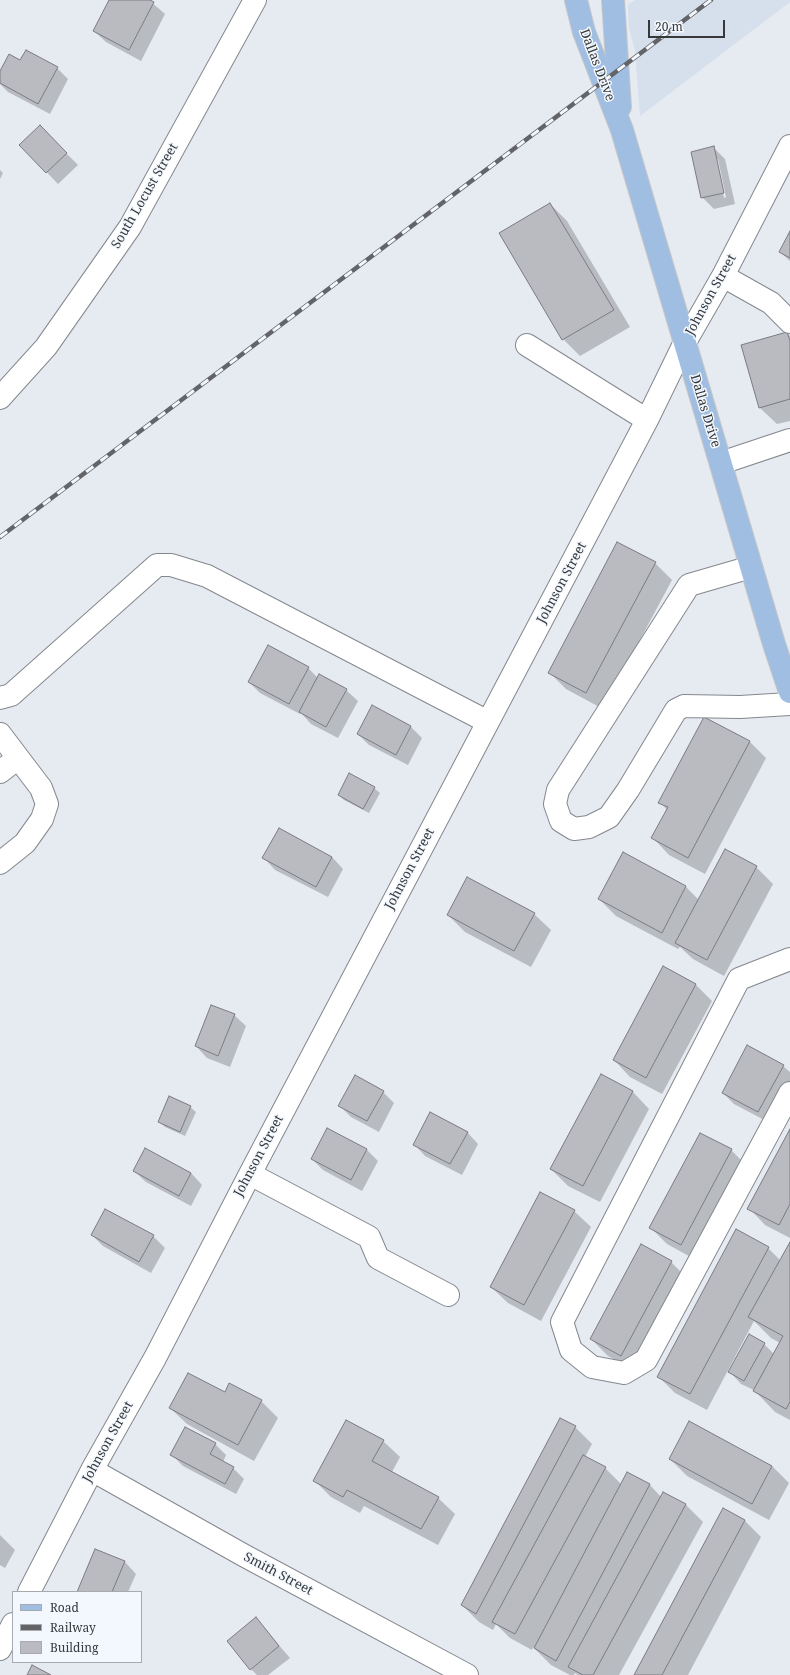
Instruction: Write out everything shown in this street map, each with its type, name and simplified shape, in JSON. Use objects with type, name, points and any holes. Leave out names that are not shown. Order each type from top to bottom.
[{"type":"main road","name":"Dallas Drive","points":[[576,0],[584,32],[622,130],[751,567],[782,647],[790,692]]},
{"type":"main road","name":"Dallas Drive","points":[[613,0],[622,130]]},
{"type":"street","name":"South Locust Street","points":[[0,398],[46,346],[130,227],[255,0]]},
{"type":"street","name":"Johnson Street","points":[[30,1591],[92,1470],[155,1358],[250,1174],[647,420],[684,344],[722,276],[790,146]]},
{"type":"street","points":[[722,276],[771,303],[790,322]]},
{"type":"street","points":[[527,345],[647,420]]},
{"type":"street","points":[[721,463],[790,440]]},
{"type":"street","points":[[0,698],[11,695],[157,565],[171,565],[207,576],[488,722]]},
{"type":"street","points":[[751,567],[689,585],[558,790],[555,804],[560,821],[574,829],[589,827],[609,817],[628,790],[676,710],[684,706],[740,707],[790,704]]},
{"type":"street","points":[[0,734],[41,788],[47,804],[42,819],[24,843],[0,864]]},
{"type":"street","points":[[0,772],[18,758]]},
{"type":"street","points":[[790,959],[739,979],[562,1322],[571,1350],[592,1367],[624,1373],[646,1360],[790,1093]]},
{"type":"street","points":[[250,1174],[369,1237],[378,1258],[448,1295]]},
{"type":"street","name":"Smith Street","points":[[92,1470],[245,1556],[467,1675]]},
{"type":"street","points":[[0,1649],[12,1626]]},
{"type":"shaded area","points":[[635,0],[790,0],[790,2],[640,116],[635,51],[629,28],[628,5]]},
{"type":"building","points":[[109,0],[150,0],[154,2],[129,50],[93,31]]},
{"type":"building","points":[[26,50],[58,67],[38,104],[0,83],[0,71],[9,54],[20,60]]},
{"type":"building","points":[[40,125],[67,153],[46,173],[19,145]]},
{"type":"building","points":[[714,146],[724,193],[701,198],[691,152]]},
{"type":"building","points":[[550,203],[614,310],[562,340],[499,233]]},
{"type":"building","points":[[790,231],[790,258],[779,252]]},
{"type":"building","points":[[787,332],[790,341],[790,399],[759,408],[741,345]]},
{"type":"building","points":[[617,542],[656,562],[586,693],[548,673]]},
{"type":"building","points":[[268,645],[309,667],[289,704],[248,682]]},
{"type":"building","points":[[319,674],[347,689],[326,727],[299,712]]},
{"type":"building","points":[[372,705],[411,726],[396,755],[357,734]]},
{"type":"building","points":[[704,717],[750,741],[688,858],[651,838],[668,807],[658,803]]},
{"type":"building","points":[[349,773],[375,787],[363,809],[338,795]]},
{"type":"building","points":[[279,828],[332,857],[316,887],[262,858]]},
{"type":"building","points":[[725,849],[757,866],[707,960],[675,943]]},
{"type":"building","points":[[623,852],[686,886],[662,933],[598,899]]},
{"type":"building","points":[[467,877],[535,913],[514,951],[447,915]]},
{"type":"building","points":[[663,966],[696,984],[646,1078],[613,1060]]},
{"type":"building","points":[[211,1005],[235,1014],[218,1056],[195,1046]]},
{"type":"building","points":[[747,1045],[784,1065],[758,1112],[722,1093]]},
{"type":"building","points":[[601,1074],[633,1091],[583,1186],[550,1169]]},
{"type":"building","points":[[355,1075],[384,1091],[367,1121],[338,1106]]},
{"type":"building","points":[[169,1096],[191,1106],[180,1132],[158,1122]]},
{"type":"building","points":[[430,1112],[468,1132],[450,1164],[413,1145]]},
{"type":"building","points":[[327,1128],[367,1149],[351,1180],[311,1159]]},
{"type":"building","points":[[790,1129],[790,1204],[779,1225],[747,1209]]},
{"type":"building","points":[[700,1133],[732,1149],[681,1245],[649,1228]]},
{"type":"building","points":[[145,1148],[191,1173],[179,1196],[133,1171]]},
{"type":"building","points":[[540,1192],[575,1210],[524,1305],[490,1287]]},
{"type":"building","points":[[105,1209],[154,1235],[139,1262],[91,1235]]},
{"type":"building","points":[[736,1229],[769,1247],[690,1394],[657,1377]]},
{"type":"building","points":[[790,1242],[790,1402],[786,1409],[753,1391],[783,1336],[748,1317]]},
{"type":"building","points":[[641,1244],[672,1261],[621,1356],[590,1339]]},
{"type":"building","points":[[749,1334],[765,1343],[744,1381],[728,1372]]},
{"type":"building","points":[[188,1373],[225,1392],[229,1383],[262,1400],[238,1445],[169,1408]]},
{"type":"building","points":[[560,1418],[576,1426],[476,1614],[461,1605]]},
{"type":"building","points":[[346,1420],[384,1440],[372,1461],[439,1497],[421,1529],[347,1490],[343,1497],[313,1481]]},
{"type":"building","points":[[689,1421],[772,1466],[752,1504],[669,1459]]},
{"type":"building","points":[[185,1427],[216,1443],[210,1454],[234,1467],[225,1484],[170,1455]]},
{"type":"building","points":[[583,1455],[606,1467],[515,1634],[492,1622]]},
{"type":"building","points":[[627,1472],[650,1484],[556,1661],[534,1648]]},
{"type":"building","points":[[663,1492],[686,1504],[593,1675],[583,1675],[568,1667]]},
{"type":"building","points":[[723,1508],[745,1520],[662,1675],[634,1675]]},
{"type":"building","points":[[95,1549],[125,1561],[112,1591],[77,1591]]},
{"type":"building","points":[[256,1617],[279,1646],[250,1670],[227,1641]]},
{"type":"building","points":[[32,1665],[51,1675],[27,1675]]},
{"type":"railway","points":[[0,537],[711,0]]}]
